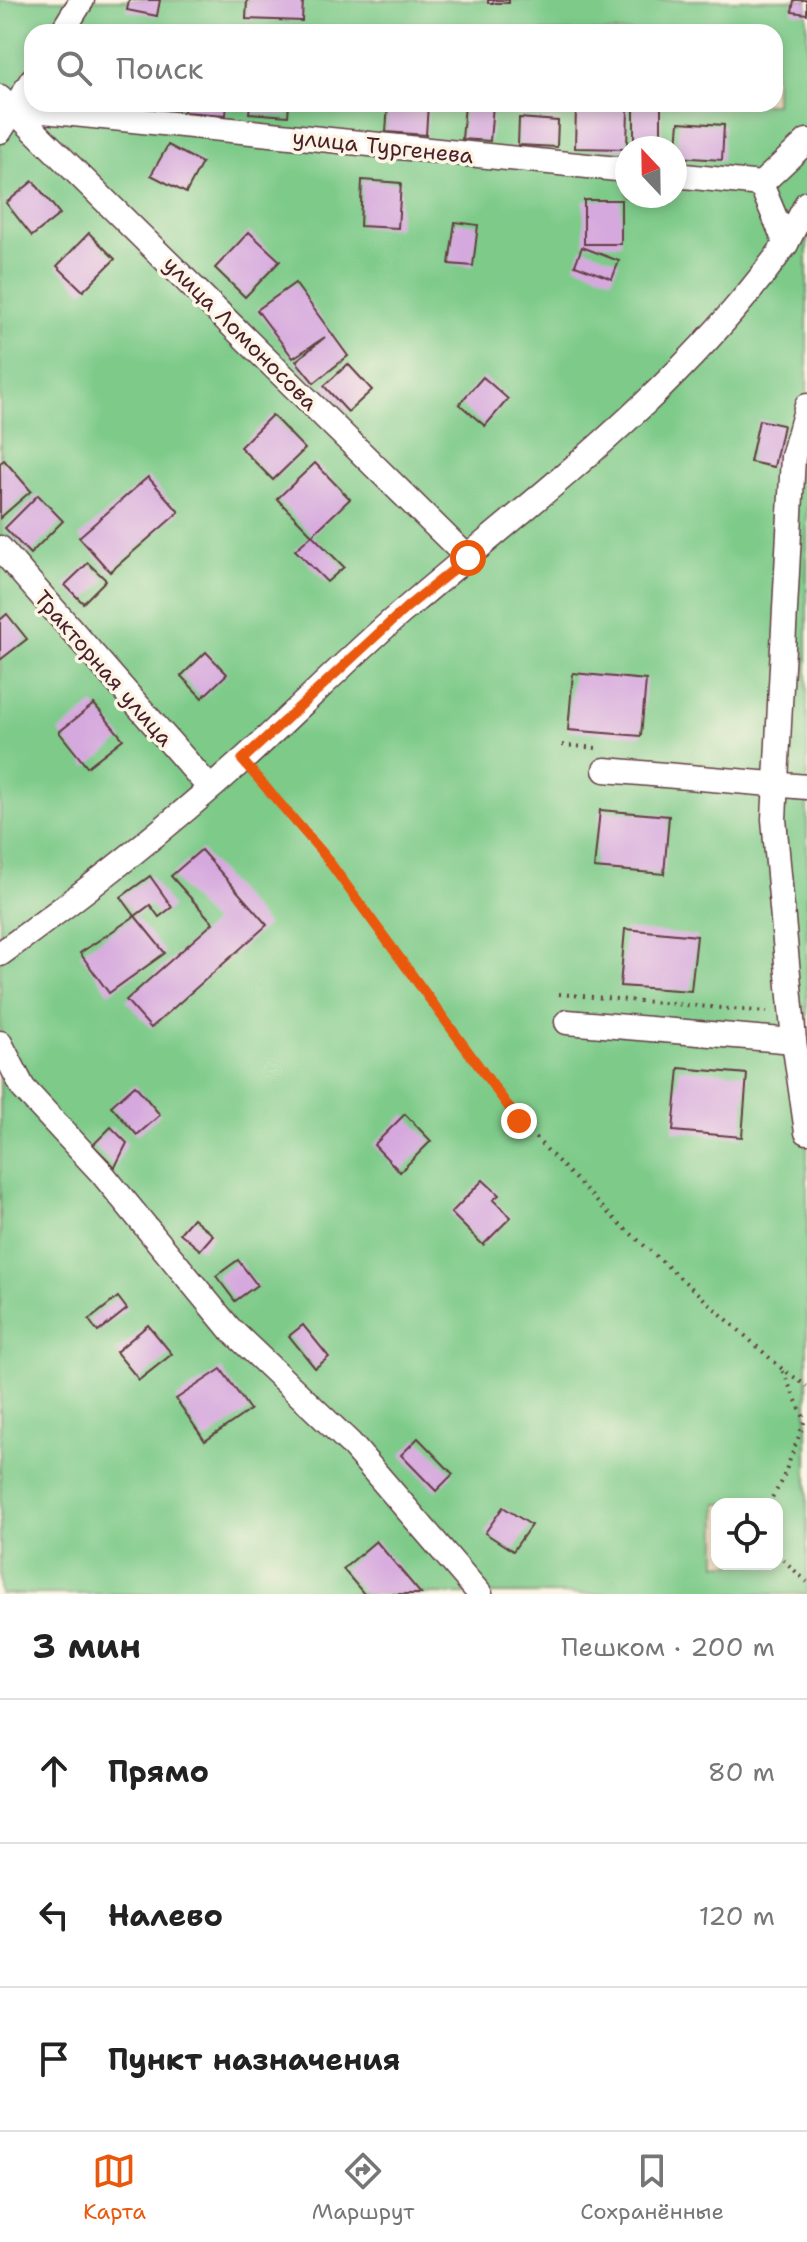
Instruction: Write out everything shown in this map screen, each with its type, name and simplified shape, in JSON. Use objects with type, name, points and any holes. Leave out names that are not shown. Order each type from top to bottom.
[{"type":"street","points":[[67,24],[82,0]]},
{"type":"street","points":[[0,131],[7,102],[24,87]]},
{"type":"street","name":"улица Ломоносова","points":[[7,102],[468,558]]},
{"type":"street","name":"улица Тургенева","points":[[98,112],[615,169]]},
{"type":"street","points":[[687,176],[761,184],[807,141]]},
{"type":"street","points":[[761,184],[786,244]]},
{"type":"street","points":[[0,954],[96,885],[242,760],[407,607],[468,558],[664,387],[749,296],[786,244],[807,203]]},
{"type":"street","points":[[807,406],[799,472],[774,819],[796,936],[792,1014],[807,1132]]},
{"type":"street","name":"Тракторная улица","points":[[0,548],[209,787]]},
{"type":"street","points":[[605,770],[807,787]]},
{"type":"street","points":[[567,1022],[794,1041]]},
{"type":"street","points":[[0,1043],[23,1088],[100,1171],[230,1329],[350,1443],[480,1594]]},
{"type":"path","points":[[242,760],[322,852],[519,1121],[609,1214],[781,1368],[807,1386]]},
{"type":"path","points":[[559,994],[792,1014]]},
{"type":"path","points":[[772,1498],[781,1483],[805,1420],[781,1368]]},
{"type":"path","points":[[783,1560],[807,1582]]},
{"type":"green space","points":[[0,0],[807,0],[807,1594],[0,1594]]},
{"type":"building","points":[[129,0],[160,0],[157,16],[127,10]]},
{"type":"building","points":[[247,0],[303,0],[302,21],[246,19]]},
{"type":"building","points":[[488,0],[509,0],[509,3],[488,3]]},
{"type":"building","points":[[794,0],[807,0],[807,14],[792,12]]},
{"type":"building","points":[[184,112],[226,112],[226,115]]},
{"type":"building","points":[[249,112],[288,112],[288,116]]},
{"type":"building","points":[[387,112],[427,112],[426,135],[386,132]]},
{"type":"building","points":[[464,112],[492,112],[490,141],[462,139]]},
{"type":"building","points":[[576,112],[628,112],[627,136],[615,136],[615,149],[575,148]]},
{"type":"building","points":[[634,112],[661,112],[661,136],[634,136]]},
{"type":"building","points":[[519,118],[558,121],[557,147],[518,145]]},
{"type":"building","points":[[679,122],[724,125],[722,160],[687,158],[687,136],[678,136]]},
{"type":"building","points":[[168,145],[202,163],[186,193],[151,175]]},
{"type":"building","points":[[362,180],[401,183],[398,228],[360,226]]},
{"type":"building","points":[[33,181],[60,214],[32,236],[6,203]]},
{"type":"building","points":[[584,200],[615,200],[615,208],[621,208],[621,244],[584,244]]},
{"type":"building","points":[[455,222],[478,225],[473,266],[449,264]]},
{"type":"building","points":[[249,232],[280,261],[245,297],[215,268]]},
{"type":"building","points":[[89,233],[115,259],[83,291],[57,266]]},
{"type":"building","points":[[582,247],[619,261],[612,279],[575,265]]},
{"type":"building","points":[[295,283],[348,356],[314,383],[296,361],[325,337],[293,358],[257,310]]},
{"type":"building","points":[[348,364],[372,390],[348,412],[324,386]]},
{"type":"building","points":[[483,377],[508,399],[485,426],[459,404]]},
{"type":"building","points":[[272,415],[305,449],[273,480],[240,447]]},
{"type":"building","points":[[759,420],[783,425],[774,467],[750,462]]},
{"type":"building","points":[[4,460],[31,491],[0,518],[0,463]]},
{"type":"building","points":[[315,463],[350,499],[312,535],[277,499]]},
{"type":"building","points":[[148,477],[179,512],[110,572],[79,537]]},
{"type":"building","points":[[38,495],[63,521],[30,554],[5,528]]},
{"type":"building","points":[[312,535],[344,567],[327,582],[295,550]]},
{"type":"building","points":[[88,563],[106,580],[83,603],[65,585]]},
{"type":"building","points":[[7,614],[27,639],[0,660],[0,620]]},
{"type":"building","points":[[206,652],[227,674],[202,698],[181,676]]},
{"type":"building","points":[[573,673],[646,680],[641,736],[568,730]]},
{"type":"building","points":[[94,704],[123,739],[87,767],[59,732]]},
{"type":"building","points":[[600,810],[669,816],[664,874],[594,868]]},
{"type":"building","points":[[201,850],[267,925],[151,1028],[126,1000],[213,923],[171,876]]},
{"type":"building","points":[[150,876],[172,907],[159,917],[150,905],[135,916],[121,897]]},
{"type":"building","points":[[135,916],[165,953],[109,993],[80,953]]},
{"type":"building","points":[[625,929],[697,936],[691,991],[620,986]]},
{"type":"building","points":[[679,1068],[747,1074],[742,1137],[673,1131]]},
{"type":"building","points":[[135,1085],[160,1115],[137,1135],[111,1106]]},
{"type":"building","points":[[405,1114],[431,1141],[400,1172],[374,1145]]},
{"type":"building","points":[[111,1127],[127,1143],[115,1167],[93,1145]]},
{"type":"building","points":[[483,1180],[499,1195],[493,1200],[511,1217],[483,1245],[451,1213]]},
{"type":"building","points":[[193,1218],[213,1235],[200,1250],[180,1233]]},
{"type":"building","points":[[238,1260],[257,1285],[235,1301],[216,1276]]},
{"type":"building","points":[[118,1297],[127,1309],[98,1332],[89,1320]]},
{"type":"building","points":[[148,1325],[172,1354],[139,1380],[116,1352]]},
{"type":"building","points":[[303,1325],[329,1357],[315,1368],[289,1336]]},
{"type":"building","points":[[221,1369],[250,1410],[205,1441],[176,1399]]},
{"type":"building","points":[[418,1438],[453,1474],[436,1491],[401,1455]]},
{"type":"building","points":[[503,1507],[531,1525],[513,1551],[485,1533]]},
{"type":"building","points":[[376,1541],[421,1594],[364,1594],[343,1569]]},
{"type":"route","points":[[468,558],[407,607],[242,760],[322,852],[519,1121]]}]
